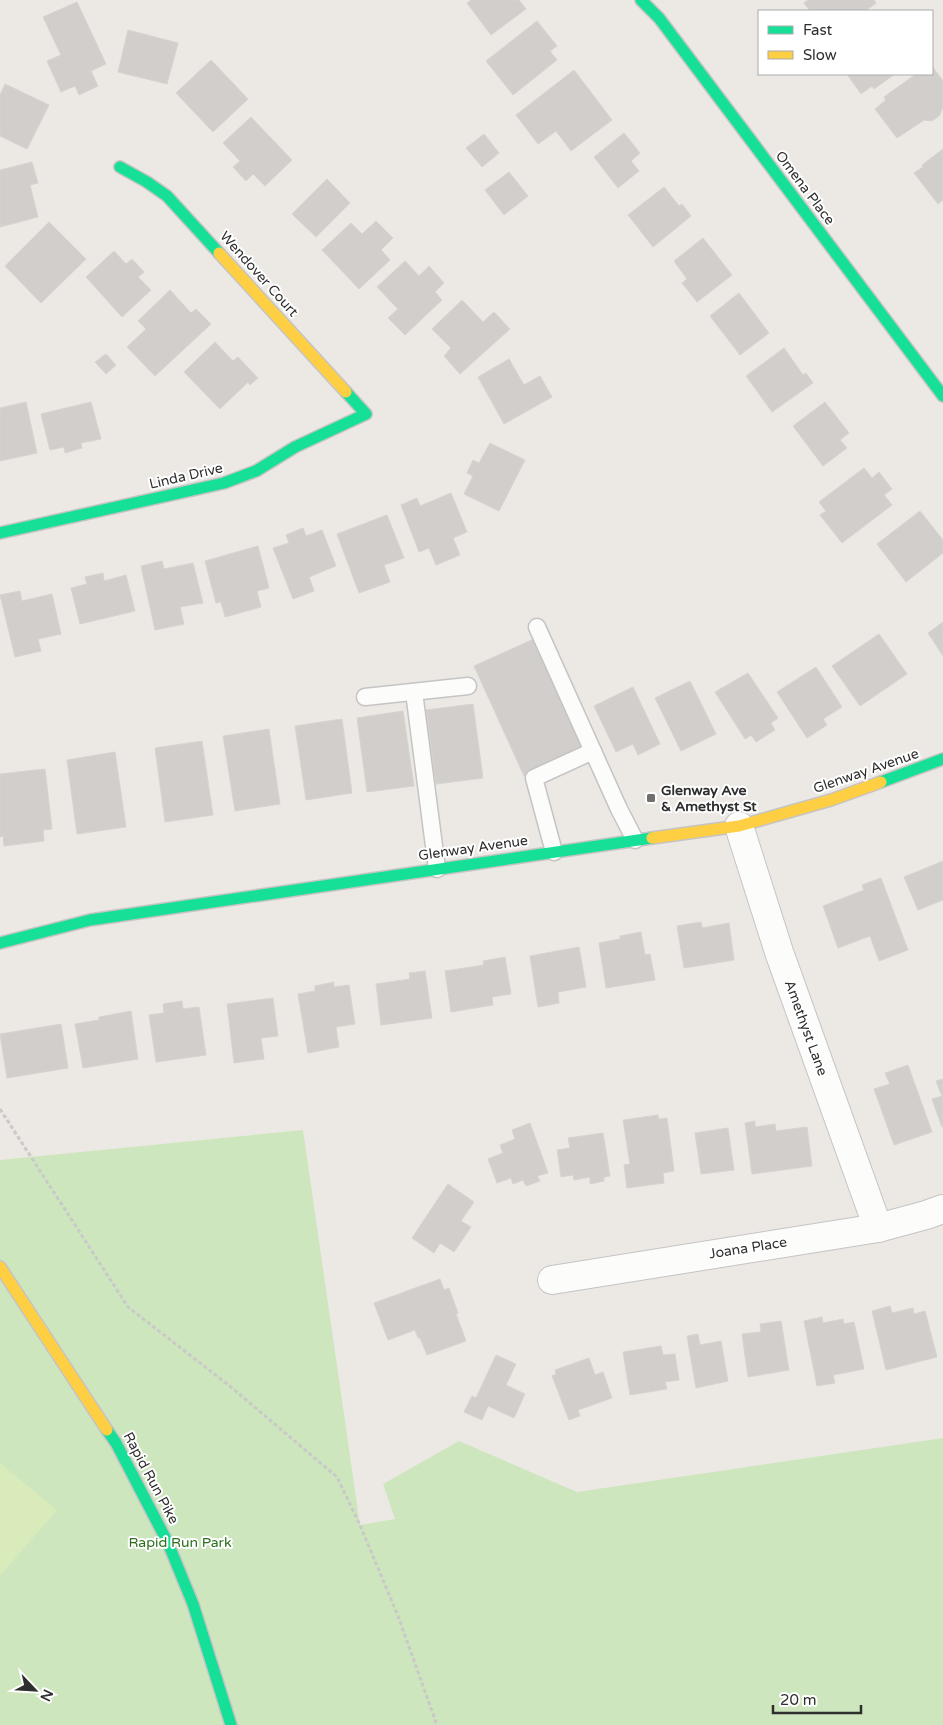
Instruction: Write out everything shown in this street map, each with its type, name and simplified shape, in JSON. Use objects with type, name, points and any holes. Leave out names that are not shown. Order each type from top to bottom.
[{"type":"street","name":"Omena Place","points":[[641,0],[659,18],[943,396]]},
{"type":"street","name":"Wendover Court","points":[[120,167],[167,196],[366,414]]},
{"type":"street","name":"Linda Drive","points":[[0,533],[224,484],[256,470],[295,446],[366,414]]},
{"type":"street","name":"Glenway Avenue","points":[[0,943],[90,920],[739,826],[831,800],[943,759]]},
{"type":"street","name":"Amethyst Lane","points":[[739,826],[779,952],[878,1228]]},
{"type":"street","name":"Joana Place","points":[[552,1280],[878,1228],[926,1215],[943,1208]]},
{"type":"street","name":"Rapid Run Pike","points":[[0,1266],[116,1443],[168,1543],[193,1604],[231,1725]]},
{"type":"lane","points":[[537,627],[619,809],[635,840]]},
{"type":"lane","points":[[365,696],[468,686]]},
{"type":"lane","points":[[414,692],[437,869]]},
{"type":"lane","points":[[554,852],[534,778],[593,751]]},
{"type":"path","points":[[0,1109],[128,1307],[231,1387],[337,1477],[360,1525],[398,1616],[437,1725]]},
{"type":"green space","name":"Rapid Run Park","points":[[303,1130],[360,1525],[395,1519],[383,1484],[459,1441],[577,1492],[943,1438],[943,1725],[0,1725],[0,1160]]},
{"type":"green space","points":[[0,1463],[57,1510],[0,1576]]},
{"type":"building","points":[[471,0],[519,0],[526,9],[491,35],[467,3]]},
{"type":"building","points":[[808,0],[874,0],[876,3],[866,10],[809,10],[804,3]]},
{"type":"building","points":[[77,2],[106,64],[91,71],[98,86],[79,95],[75,86],[61,92],[47,61],[61,55],[43,17]]},
{"type":"building","points":[[537,21],[557,46],[550,51],[557,60],[513,95],[486,61]]},
{"type":"building","points":[[128,30],[178,43],[167,84],[118,72]]},
{"type":"building","points":[[211,60],[248,99],[213,132],[176,93]]},
{"type":"building","points":[[933,67],[943,81],[943,106],[940,115],[932,121],[924,120],[897,138],[875,109],[886,100],[884,97],[915,75],[933,75]]},
{"type":"building","points":[[574,70],[612,120],[571,151],[556,131],[538,144],[516,115]]},
{"type":"building","points":[[848,75],[894,75],[874,89],[872,86],[861,94]]},
{"type":"building","points":[[5,84],[49,105],[27,149],[0,136],[0,95]]},
{"type":"building","points":[[251,117],[292,160],[265,186],[253,174],[246,181],[233,167],[240,161],[223,143]]},
{"type":"building","points":[[624,133],[640,153],[631,161],[639,171],[618,188],[594,157]]},
{"type":"building","points":[[484,134],[499,153],[482,167],[466,148]]},
{"type":"building","points":[[943,149],[943,200],[938,204],[914,173]]},
{"type":"building","points":[[32,162],[38,183],[30,185],[38,217],[0,227],[0,170]]},
{"type":"building","points":[[509,172],[528,196],[504,215],[485,190]]},
{"type":"building","points":[[327,179],[350,203],[316,237],[292,214]]},
{"type":"building","points":[[664,187],[679,206],[682,204],[691,216],[653,247],[628,215]]},
{"type":"building","points":[[376,221],[393,238],[381,250],[390,260],[359,289],[322,250],[351,223],[362,234]]},
{"type":"building","points":[[49,222],[86,259],[41,303],[5,266]]},
{"type":"building","points":[[703,238],[732,275],[697,302],[682,283],[687,279],[674,261]]},
{"type":"building","points":[[114,251],[126,264],[132,259],[144,272],[138,277],[151,290],[122,317],[86,277]]},
{"type":"building","points":[[405,261],[419,276],[429,266],[444,283],[435,292],[442,300],[405,335],[388,318],[398,309],[377,287]]},
{"type":"building","points":[[170,290],[191,313],[196,309],[211,324],[155,376],[127,347],[146,329],[138,321]]},
{"type":"building","points":[[739,293],[769,333],[740,355],[710,316]]},
{"type":"building","points":[[462,300],[483,322],[494,312],[510,329],[460,374],[444,356],[451,348],[432,329]]},
{"type":"building","points":[[215,342],[233,361],[238,357],[258,378],[250,385],[248,382],[220,409],[184,372]]},
{"type":"building","points":[[784,348],[803,375],[806,373],[813,383],[772,412],[746,376]]},
{"type":"building","points":[[106,354],[116,365],[106,374],[95,362]]},
{"type":"building","points":[[509,359],[524,385],[540,376],[552,397],[504,424],[478,377]]},
{"type":"building","points":[[26,402],[37,453],[0,461],[0,408]]},
{"type":"building","points":[[91,402],[101,439],[81,443],[82,448],[65,453],[64,447],[50,450],[41,414]]},
{"type":"building","points":[[825,402],[849,433],[840,440],[847,448],[823,466],[793,426]]},
{"type":"building","points":[[490,443],[525,460],[499,511],[464,494],[473,476],[467,473],[473,460],[479,463]]},
{"type":"building","points":[[864,468],[872,478],[879,472],[892,489],[884,495],[892,505],[842,543],[820,515],[826,511],[819,502]]},
{"type":"building","points":[[451,493],[467,532],[453,538],[460,555],[436,565],[429,548],[419,552],[401,505],[417,498],[420,506]]},
{"type":"building","points":[[920,511],[943,540],[943,553],[906,582],[877,544]]},
{"type":"building","points":[[387,515],[404,558],[384,565],[390,582],[359,593],[337,534]]},
{"type":"building","points":[[303,528],[306,536],[322,530],[336,566],[309,577],[314,591],[293,599],[273,548],[289,543],[286,535]]},
{"type":"building","points":[[258,546],[269,588],[257,591],[261,607],[225,617],[221,602],[216,603],[205,561]]},
{"type":"building","points":[[162,561],[164,569],[193,563],[203,603],[180,607],[184,624],[155,630],[141,566]]},
{"type":"building","points":[[103,573],[104,581],[126,575],[135,611],[80,624],[71,588],[87,584],[85,577]]},
{"type":"building","points":[[20,591],[22,601],[52,594],[61,634],[38,639],[41,651],[15,657],[0,595]]},
{"type":"building","points":[[943,622],[943,656],[928,633]]},
{"type":"building","points":[[879,634],[907,674],[860,706],[832,666]]},
{"type":"building","points":[[536,638],[585,749],[524,776],[474,666]]},
{"type":"building","points":[[816,667],[842,707],[823,719],[827,725],[807,738],[777,692]]},
{"type":"building","points":[[748,673],[778,718],[771,723],[775,730],[756,742],[751,735],[745,739],[715,692]]},
{"type":"building","points":[[690,681],[716,734],[681,751],[655,698]]},
{"type":"building","points":[[633,687],[660,744],[638,755],[633,744],[616,752],[594,706]]},
{"type":"building","points":[[473,704],[483,778],[436,784],[426,710]]},
{"type":"building","points":[[403,711],[414,786],[367,792],[357,718]]},
{"type":"building","points":[[342,719],[352,793],[306,800],[295,726]]},
{"type":"building","points":[[269,729],[280,804],[235,811],[223,736]]},
{"type":"building","points":[[202,741],[213,815],[165,822],[155,748]]},
{"type":"building","points":[[115,752],[126,827],[77,834],[67,760]]},
{"type":"building","points":[[45,769],[52,829],[43,830],[44,841],[4,846],[3,836],[0,837],[0,774]]},
{"type":"building","points":[[943,861],[943,900],[918,910],[904,877]]},
{"type":"building","points":[[881,878],[908,950],[879,961],[870,936],[838,948],[823,906],[864,890],[862,885]]},
{"type":"building","points":[[701,922],[702,928],[729,923],[734,960],[684,968],[677,926]]},
{"type":"building","points":[[641,932],[645,955],[650,954],[655,980],[606,988],[599,943]]},
{"type":"building","points":[[579,947],[586,987],[558,992],[559,1003],[538,1007],[530,956]]},
{"type":"building","points":[[505,957],[511,994],[492,997],[493,1005],[451,1012],[445,971],[484,965],[483,961]]},
{"type":"building","points":[[425,971],[432,1018],[381,1025],[376,984],[410,979],[409,973]]},
{"type":"building","points":[[334,982],[334,987],[349,985],[355,1024],[336,1027],[339,1047],[308,1053],[298,994],[315,991],[315,986]]},
{"type":"building","points":[[273,998],[278,1036],[261,1038],[264,1059],[234,1063],[227,1004]]},
{"type":"building","points":[[182,1001],[183,1009],[199,1007],[206,1055],[156,1062],[149,1015],[164,1013],[163,1004]]},
{"type":"building","points":[[131,1011],[138,1059],[83,1068],[75,1024],[99,1020],[99,1017]]},
{"type":"building","points":[[61,1024],[68,1068],[7,1078],[0,1034]]},
{"type":"building","points":[[908,1065],[932,1132],[894,1145],[874,1089],[890,1084],[885,1073]]},
{"type":"building","points":[[943,1079],[942,1127],[932,1099],[942,1096],[936,1081]]},
{"type":"building","points":[[658,1115],[659,1119],[667,1118],[674,1171],[663,1173],[664,1183],[627,1188],[624,1165],[630,1164],[623,1120]]},
{"type":"building","points":[[755,1121],[755,1127],[775,1124],[776,1131],[807,1127],[812,1166],[752,1174],[745,1123]]},
{"type":"building","points":[[530,1123],[548,1173],[537,1176],[540,1181],[526,1186],[523,1180],[513,1184],[511,1178],[497,1183],[488,1159],[503,1153],[500,1145],[515,1139],[512,1130]]},
{"type":"building","points":[[728,1128],[734,1170],[701,1174],[695,1133]]},
{"type":"building","points":[[603,1133],[610,1176],[604,1177],[604,1181],[590,1184],[590,1177],[574,1180],[573,1175],[561,1177],[557,1150],[570,1148],[568,1138]]},
{"type":"building","points":[[448,1184],[474,1202],[461,1221],[471,1227],[454,1252],[440,1243],[434,1253],[412,1238]]},
{"type":"building","points":[[440,1279],[444,1290],[449,1288],[466,1341],[427,1355],[415,1330],[388,1340],[374,1303]]},
{"type":"building","points":[[890,1306],[892,1313],[913,1308],[914,1314],[925,1311],[937,1357],[886,1370],[872,1311]]},
{"type":"building","points":[[822,1317],[823,1323],[843,1319],[844,1324],[854,1322],[864,1369],[833,1375],[835,1383],[817,1386],[804,1321]]},
{"type":"building","points":[[781,1321],[789,1370],[748,1377],[742,1334],[761,1332],[760,1324]]},
{"type":"building","points":[[698,1334],[700,1345],[721,1341],[728,1381],[696,1388],[687,1336]]},
{"type":"building","points":[[661,1346],[663,1355],[675,1354],[679,1380],[665,1382],[667,1389],[630,1395],[623,1352]]},
{"type":"building","points":[[496,1355],[516,1364],[506,1385],[525,1394],[514,1418],[488,1406],[482,1420],[464,1412],[472,1396],[476,1398]]},
{"type":"building","points":[[589,1358],[595,1375],[603,1372],[612,1398],[578,1410],[580,1416],[569,1420],[552,1376],[556,1374],[555,1370]]},
{"type":"traffic: fast","points":[[641,0],[659,18],[943,396]]},
{"type":"traffic: fast","points":[[120,167],[167,196],[219,253]]},
{"type":"traffic: fast","points":[[0,533],[224,483],[256,471],[295,447],[366,414],[346,392]]},
{"type":"traffic: fast","points":[[881,782],[943,759]]},
{"type":"traffic: fast","points":[[0,943],[90,920],[652,838]]},
{"type":"traffic: fast","points":[[107,1430],[116,1443],[168,1543],[193,1604],[231,1725]]},
{"type":"traffic: slow","points":[[219,253],[346,392]]},
{"type":"traffic: slow","points":[[652,838],[739,826],[831,800],[881,782]]},
{"type":"traffic: slow","points":[[0,1267],[107,1430]]},
{"type":"place","name":"Glenway Ave & Amethyst St","points":[[651,798]]}]
